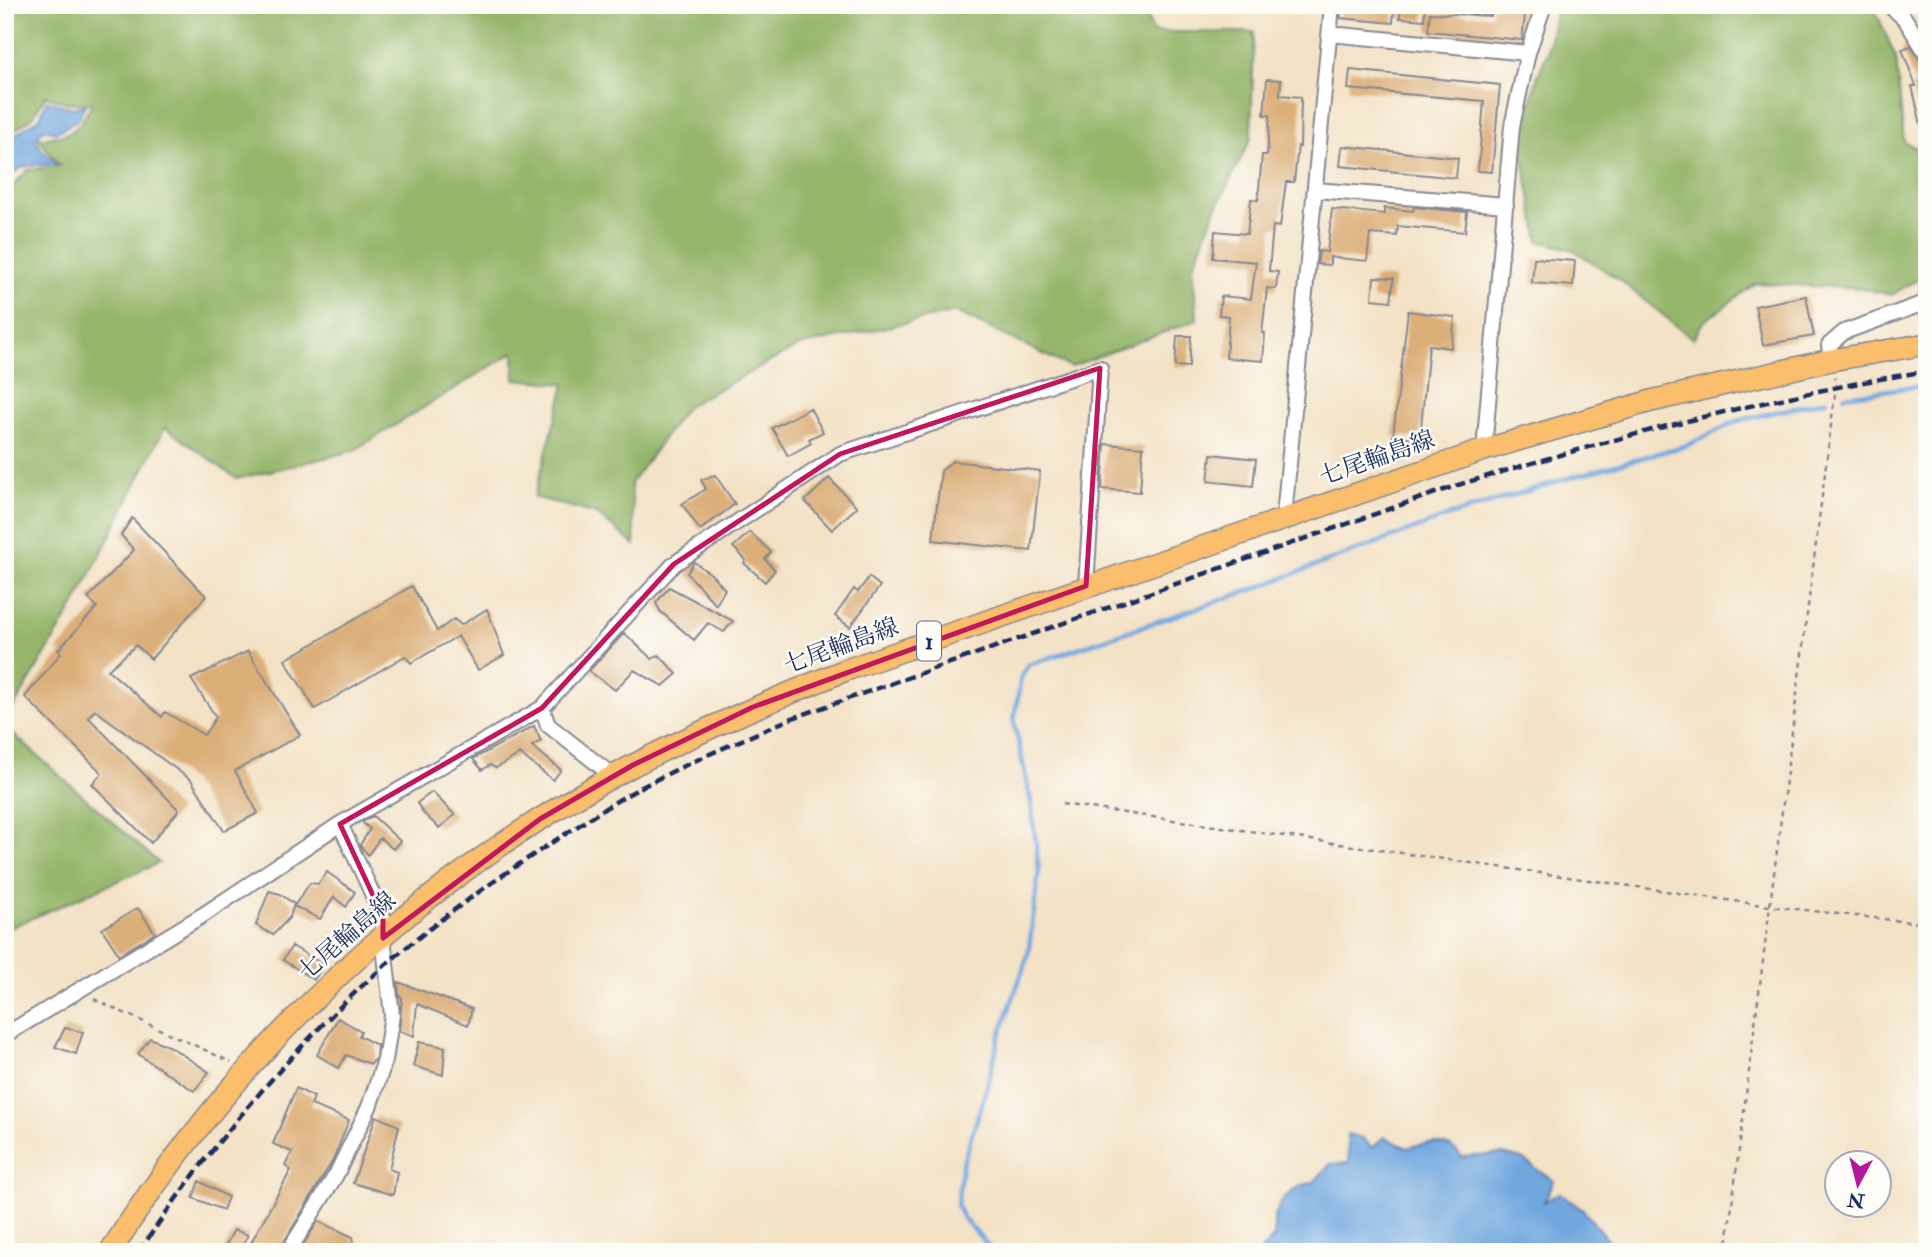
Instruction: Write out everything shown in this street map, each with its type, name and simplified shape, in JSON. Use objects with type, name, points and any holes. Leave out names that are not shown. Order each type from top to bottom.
[{"type":"main road","name":"七尾輪島線","points":[[110,1252],[174,1157],[247,1069],[319,994],[470,866],[540,819],[613,776],[669,748],[776,698],[846,670],[1484,450],[1651,401],[1831,359],[1927,344]]},
{"type":"street","points":[[1284,517],[1332,5]]},
{"type":"street","points":[[1484,450],[1512,126],[1528,52],[1544,5]]},
{"type":"street","points":[[1889,5],[1905,19],[1927,54]]},
{"type":"street","points":[[1330,34],[1528,52]]},
{"type":"street","points":[[1315,190],[1506,205]]},
{"type":"street","points":[[1831,359],[1829,345],[1844,332],[1927,302]]},
{"type":"street","points":[[5,1035],[202,915],[340,824],[542,708],[674,564],[840,454],[1100,368],[1086,586]]},
{"type":"street","points":[[542,708],[548,725],[613,776]]},
{"type":"street","points":[[288,1252],[336,1175],[369,1107],[385,1060],[392,1015],[383,916],[340,824]]},
{"type":"path","points":[[1726,1252],[1836,386],[1831,359]]},
{"type":"path","points":[[1062,804],[1769,906],[1927,924]]},
{"type":"path","points":[[78,992],[247,1069]]},
{"type":"highlighted area","points":[[1100,368],[1086,586],[753,707],[633,765],[540,819],[383,938],[383,917],[340,824],[542,708],[674,564],[840,454]]},
{"type":"green space","points":[[5,5],[1142,5],[1153,32],[1254,32],[1251,138],[1216,208],[1193,267],[1197,320],[1070,367],[956,312],[799,346],[687,406],[631,483],[635,545],[597,514],[534,497],[565,384],[515,379],[514,352],[353,451],[237,479],[165,427],[77,601],[5,722],[5,194],[28,170],[60,166],[38,138],[72,131],[82,121],[92,103],[68,103],[45,96],[33,117],[5,136],[5,39],[13,17],[5,22]]},
{"type":"green space","points":[[1557,5],[1873,5],[1896,58],[1904,142],[1927,153],[1927,273],[1892,295],[1859,288],[1756,283],[1703,322],[1693,339],[1622,282],[1574,250],[1539,241],[1520,144],[1537,78],[1547,53]]},
{"type":"green space","points":[[5,727],[159,863],[5,930]]},
{"type":"water","points":[[46,101],[72,108],[85,105],[78,120],[57,132],[43,129],[35,140],[57,164],[23,167],[5,181],[5,141],[40,118]]},
{"type":"water","points":[[1347,1134],[1363,1138],[1372,1148],[1384,1137],[1407,1148],[1430,1143],[1444,1144],[1462,1157],[1503,1154],[1522,1159],[1554,1181],[1544,1202],[1559,1193],[1583,1210],[1618,1252],[1260,1252],[1274,1237],[1274,1217],[1283,1199],[1299,1186],[1314,1182],[1330,1164],[1349,1163]]},
{"type":"building","points":[[1342,5],[1394,7],[1393,23],[1340,18]]},
{"type":"building","points":[[1401,5],[1425,5],[1424,20],[1400,18]]},
{"type":"building","points":[[1492,5],[1526,8],[1522,40],[1428,31],[1430,13],[1491,16]]},
{"type":"building","points":[[1911,46],[1927,76],[1927,128],[1922,129],[1912,86],[1916,86],[1902,49]]},
{"type":"building","points":[[1350,70],[1500,85],[1492,172],[1478,171],[1484,101],[1348,89]]},
{"type":"building","points":[[1267,79],[1281,80],[1280,95],[1301,97],[1300,147],[1298,146],[1294,182],[1286,182],[1280,227],[1273,226],[1269,271],[1278,272],[1276,289],[1267,288],[1262,333],[1265,333],[1263,361],[1226,358],[1229,316],[1219,315],[1221,296],[1251,299],[1256,262],[1213,258],[1215,231],[1247,234],[1251,199],[1258,200],[1262,155],[1267,155],[1270,115],[1264,115]]},
{"type":"building","points":[[1342,146],[1458,158],[1456,178],[1340,166]]},
{"type":"building","points":[[1414,207],[1467,212],[1465,232],[1398,226],[1397,236],[1370,234],[1367,261],[1330,257],[1330,265],[1317,264],[1319,251],[1327,252],[1332,209],[1384,214],[1384,208],[1413,211]]},
{"type":"building","points":[[1534,258],[1575,261],[1573,286],[1532,283]]},
{"type":"building","points":[[1374,277],[1394,278],[1391,301],[1372,299]]},
{"type":"building","points":[[1806,296],[1814,336],[1763,345],[1755,306]]},
{"type":"building","points":[[1408,311],[1455,317],[1451,348],[1429,345],[1420,438],[1393,436]]},
{"type":"building","points":[[1177,336],[1191,336],[1189,367],[1175,366]]},
{"type":"building","points":[[810,408],[823,432],[809,439],[811,443],[788,456],[772,428]]},
{"type":"building","points":[[1105,444],[1143,447],[1140,492],[1102,489]]},
{"type":"building","points":[[1211,454],[1256,459],[1253,486],[1208,481]]},
{"type":"building","points":[[952,461],[1040,471],[1031,551],[933,540],[941,471]]},
{"type":"building","points":[[715,475],[735,504],[700,530],[682,504],[706,489],[701,480]]},
{"type":"building","points":[[829,478],[857,507],[832,530],[805,501]]},
{"type":"building","points":[[132,518],[206,596],[151,659],[136,645],[108,670],[162,717],[165,712],[204,735],[216,717],[191,679],[248,651],[300,735],[235,771],[258,813],[224,831],[191,780],[95,710],[88,717],[179,810],[151,843],[92,784],[102,773],[25,697],[61,653],[58,650],[97,607],[88,598],[134,550],[121,535]]},
{"type":"building","points":[[750,532],[771,552],[765,559],[775,570],[765,582],[744,563],[746,560],[733,547]]},
{"type":"building","points":[[694,562],[711,574],[725,589],[716,605],[687,573]]},
{"type":"building","points":[[869,577],[880,586],[850,627],[835,616],[854,589],[858,592]]},
{"type":"building","points":[[412,586],[437,631],[454,619],[461,625],[487,609],[504,655],[478,670],[458,636],[411,663],[405,656],[315,709],[285,660]]},
{"type":"building","points":[[669,587],[733,621],[724,632],[708,623],[694,640],[660,611],[656,603]]},
{"type":"building","points":[[624,633],[652,659],[659,655],[677,674],[663,686],[634,670],[615,690],[589,671]]},
{"type":"building","points":[[534,726],[541,741],[532,746],[561,770],[553,780],[520,754],[496,768],[490,765],[482,770],[473,759]]},
{"type":"building","points":[[432,792],[455,815],[439,828],[423,813],[417,803]]},
{"type":"building","points":[[373,816],[400,841],[393,849],[380,838],[368,855],[360,845],[370,829],[362,822]]},
{"type":"building","points":[[327,872],[355,892],[346,907],[334,897],[320,919],[294,906],[310,883],[318,884]]},
{"type":"building","points":[[269,891],[280,894],[294,904],[290,917],[273,935],[256,925]]},
{"type":"building","points":[[138,908],[155,933],[119,955],[102,929]]},
{"type":"building","points":[[292,946],[324,965],[314,980],[283,960]]},
{"type":"building","points":[[398,982],[472,1009],[468,1025],[417,1004],[414,1036],[399,1031],[402,997],[399,996]]},
{"type":"building","points":[[338,1018],[361,1031],[359,1036],[377,1045],[376,1058],[371,1064],[346,1055],[339,1068],[317,1055]]},
{"type":"building","points":[[65,1028],[83,1032],[76,1054],[55,1047]]},
{"type":"building","points":[[150,1038],[172,1048],[209,1072],[194,1091],[138,1054]]},
{"type":"building","points":[[419,1042],[445,1047],[443,1075],[413,1066]]},
{"type":"building","points":[[296,1088],[314,1097],[311,1105],[349,1120],[333,1160],[278,1252],[260,1252],[249,1246],[291,1170],[285,1166],[292,1152],[273,1144]]},
{"type":"building","points":[[376,1116],[399,1126],[389,1169],[397,1172],[393,1195],[353,1183]]},
{"type":"building","points":[[199,1181],[228,1197],[223,1210],[193,1198]]},
{"type":"building","points":[[318,1221],[353,1237],[361,1252],[299,1252]]},
{"type":"building","points":[[234,1230],[248,1235],[239,1252],[222,1252]]},
{"type":"waterway","points":[[1844,396],[1927,385]]},
{"type":"waterway","points":[[994,1252],[963,1218],[957,1206],[962,1166],[999,1038],[1028,955],[1039,871],[1031,802],[1014,721],[1021,677],[1028,665],[1254,589],[1449,516],[1565,479],[1688,445],[1737,421],[1827,400]]},
{"type":"railway","points":[[139,1252],[184,1188],[257,1096],[362,986],[444,918],[501,877],[610,805],[667,774],[790,719],[1458,485],[1691,420],[1808,393],[1927,371]]}]
